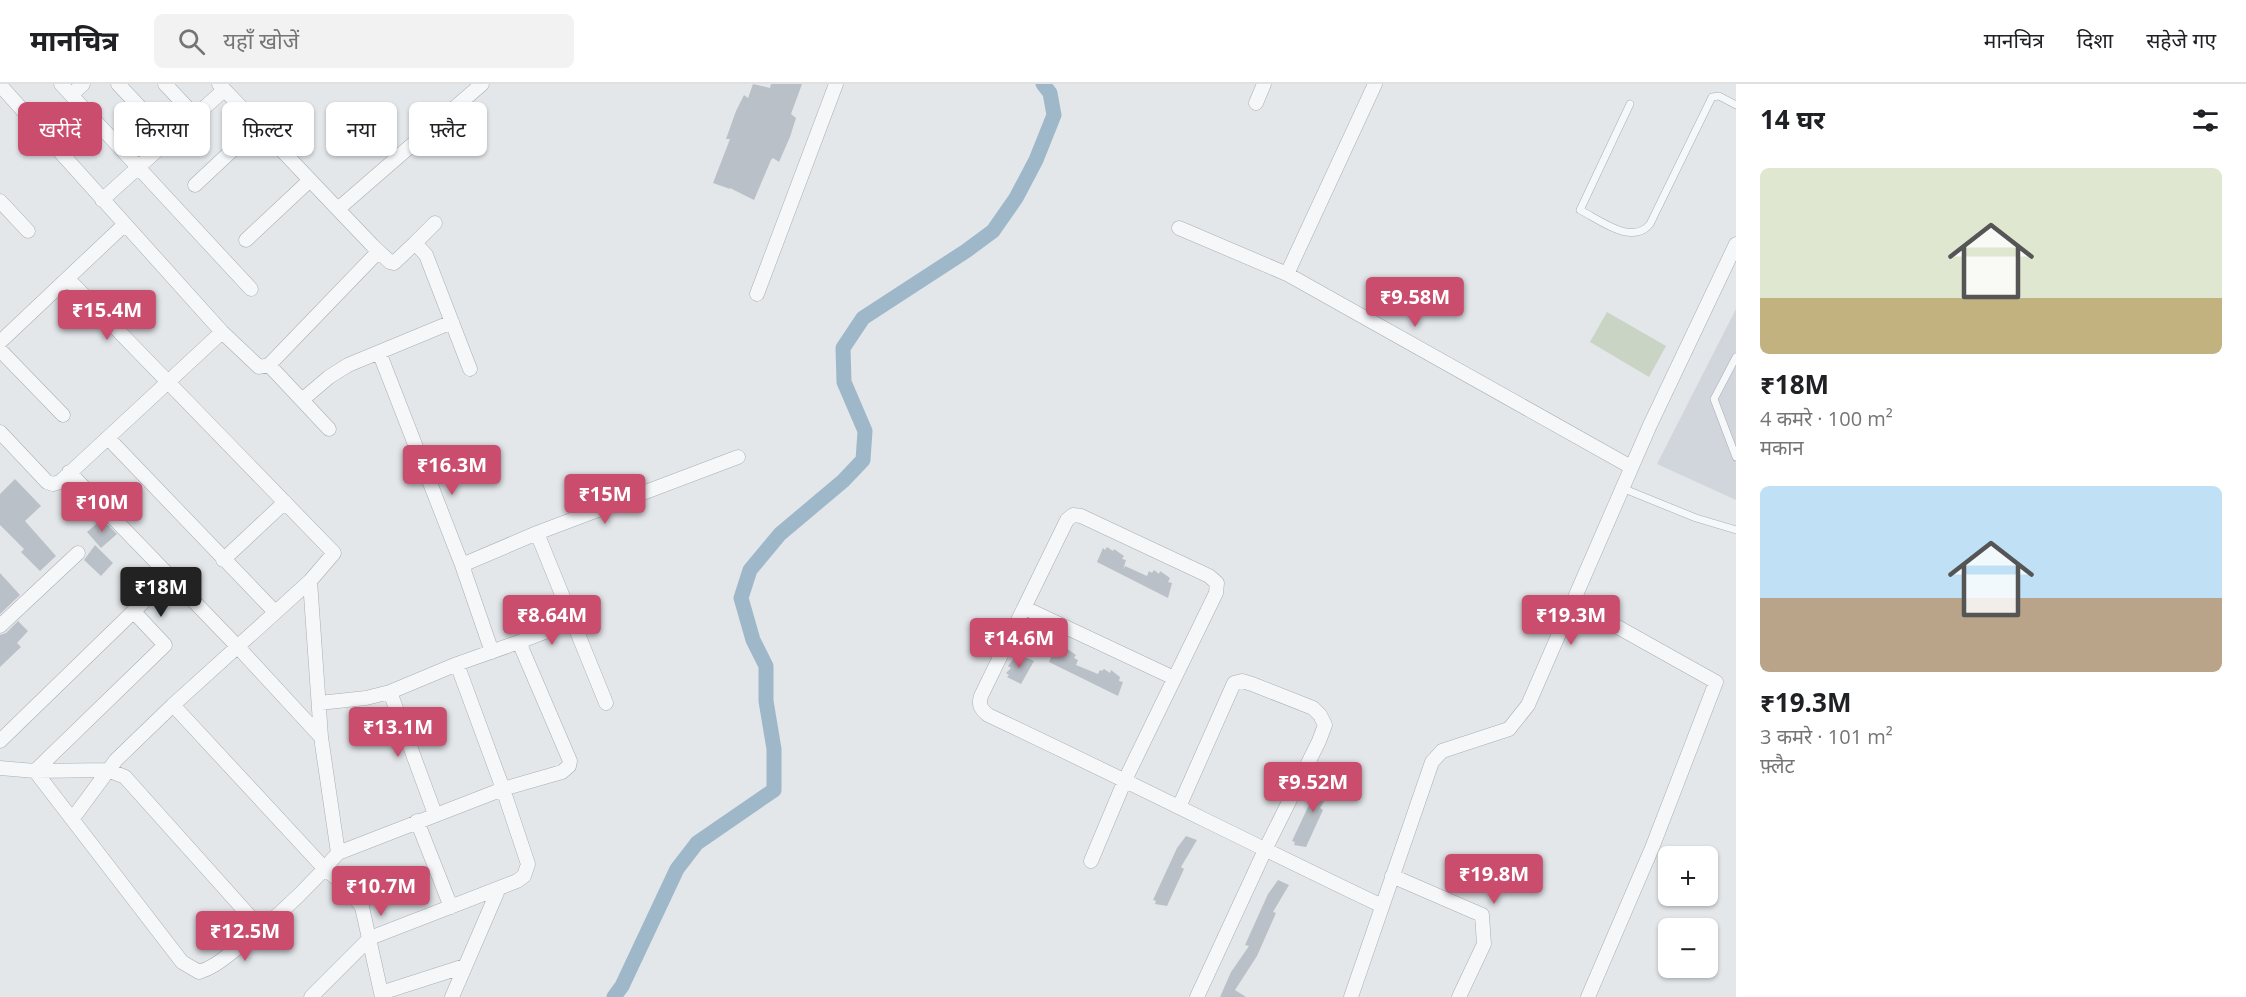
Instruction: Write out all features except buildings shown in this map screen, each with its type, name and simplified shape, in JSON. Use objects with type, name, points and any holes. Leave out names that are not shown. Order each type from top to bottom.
[{"type":"street","points":[[61,84],[251,289]]},
{"type":"street","points":[[71,95],[83,84]]},
{"type":"street","points":[[118,84],[135,102]]},
{"type":"street","points":[[165,84],[182,102]]},
{"type":"street","points":[[338,210],[482,84]]},
{"type":"street","points":[[757,294],[836,84]]},
{"type":"street","points":[[1256,103],[1264,84]]},
{"type":"street","points":[[1287,274],[1375,84]]},
{"type":"street","points":[[0,85],[124,225],[254,365],[259,367],[269,364],[373,258],[376,249]]},
{"type":"street","points":[[208,102],[221,87],[235,102]]},
{"type":"street","points":[[102,200],[151,156]]},
{"type":"street","points":[[195,185],[226,156]]},
{"type":"street","points":[[287,156],[390,262],[394,263],[435,223]]},
{"type":"street","points":[[246,240],[310,180]]},
{"type":"street","points":[[0,201],[28,231]]},
{"type":"street","points":[[0,342],[124,225]]},
{"type":"street","points":[[1179,228],[1287,274],[1631,467]]},
{"type":"street","points":[[415,243],[426,255],[470,369]]},
{"type":"street","points":[[1351,997],[1432,762],[1442,751],[1509,729],[1528,705],[1631,467],[1736,244]]},
{"type":"street","points":[[69,279],[334,553],[310,581],[173,705],[108,770],[72,818]]},
{"type":"street","points":[[302,400],[341,370],[452,322]]},
{"type":"street","points":[[0,432],[47,482],[53,484],[60,482],[222,332]]},
{"type":"street","points":[[0,350],[63,415]]},
{"type":"street","points":[[379,352],[462,565],[492,652]]},
{"type":"street","points":[[269,364],[329,429]]},
{"type":"street","points":[[108,438],[274,612]]},
{"type":"street","points":[[462,565],[537,533],[738,458]]},
{"type":"street","points":[[69,472],[237,646],[321,738]]},
{"type":"street","points":[[223,560],[285,502]]},
{"type":"street","points":[[1091,861],[1125,780],[1216,592],[1217,583],[1209,576],[1081,516],[1073,515],[1067,520],[981,696],[979,703],[981,709],[988,715],[1125,780],[1382,906]]},
{"type":"street","points":[[537,533],[606,703]]},
{"type":"street","points":[[0,626],[78,553]]},
{"type":"street","points":[[0,741],[170,576]]},
{"type":"street","points":[[310,581],[321,738],[338,853]]},
{"type":"street","points":[[1573,602],[1716,682],[1652,848],[1588,997]]},
{"type":"street","points":[[1025,608],[1174,678]]},
{"type":"street","points":[[35,771],[165,645],[134,612]]},
{"type":"street","points":[[319,703],[366,698],[390,692],[457,664],[573,621]]},
{"type":"street","points":[[35,771],[182,962],[190,969],[199,972],[210,969],[262,930],[325,869],[338,853],[503,789],[562,772],[569,766],[570,760],[519,642]]},
{"type":"street","points":[[311,997],[370,938],[517,881],[524,876],[528,864],[457,664]]},
{"type":"street","points":[[1179,807],[1234,683],[1242,681],[1313,708],[1320,715],[1324,725],[1319,741],[1265,850],[1197,997]]},
{"type":"street","points":[[390,692],[435,814]]},
{"type":"street","points":[[173,705],[325,869],[346,886],[362,907],[381,995],[465,966]]},
{"type":"street","points":[[0,768],[35,771],[108,770],[125,777],[262,930]]},
{"type":"street","points":[[417,821],[451,907]]},
{"type":"street","points":[[1392,876],[1482,915],[1484,944],[1459,997]]},
{"type":"street","points":[[452,997],[499,888]]},
{"type":"lane","points":[[1630,104],[1580,210],[1628,234],[1644,231],[1650,224],[1712,97],[1719,96],[1736,105]]},
{"type":"lane","points":[[1736,357],[1714,399],[1736,457]]},
{"type":"lane","points":[[1622,488],[1696,518],[1736,530]]},
{"type":"shaded area","points":[[1736,309],[1736,500],[1657,464]]},
{"type":"green space","points":[[1607,312],[1666,346],[1649,377],[1590,342]]},
{"type":"waterway","points":[[614,997],[622,986],[677,869],[697,843],[774,790],[774,749],[766,701],[766,666],[753,640],[741,598],[750,570],[780,534],[843,481],[863,460],[865,431],[844,382],[843,348],[863,318],[993,231],[1016,198],[1036,160],[1054,115],[1050,93],[1043,84]]}]
